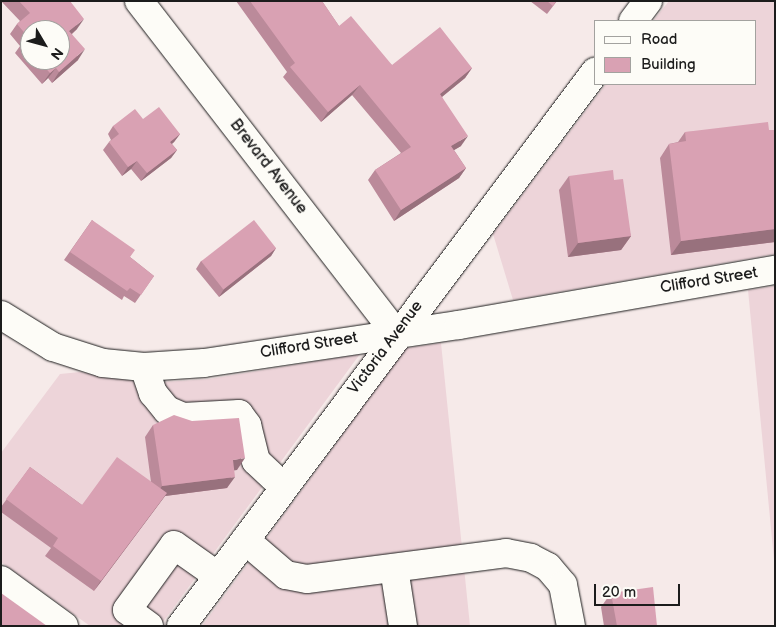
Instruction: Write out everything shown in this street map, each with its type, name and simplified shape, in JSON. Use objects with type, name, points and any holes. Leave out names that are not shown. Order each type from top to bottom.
[{"type":"street","name":"Brevard Avenue","points":[[139,1],[396,333]]},
{"type":"street","points":[[634,20],[648,1]]},
{"type":"street","name":"Victoria Avenue","points":[[182,626],[396,333],[594,73]]},
{"type":"street","name":"Clifford Street","points":[[1,315],[53,347],[102,363],[144,367],[204,363],[775,270]]},
{"type":"street","points":[[144,367],[153,393],[167,410],[183,417],[239,414],[247,425],[256,461],[284,487]]},
{"type":"street","points":[[245,540],[286,576],[307,579],[506,553],[531,558],[548,568],[563,585],[571,626]]},
{"type":"street","points":[[150,626],[121,618],[174,545],[218,576]]},
{"type":"street","points":[[394,568],[403,626]]},
{"type":"street","points":[[1,580],[64,626]]},
{"type":"shaded area","points":[[669,1],[775,1],[775,254],[513,300],[493,234],[605,85],[756,85],[756,20],[654,20]]},
{"type":"shaded area","points":[[775,286],[775,570],[748,290]]},
{"type":"shaded area","points":[[441,343],[470,626],[202,626],[406,348]]},
{"type":"shaded area","points":[[360,354],[160,626],[90,626],[1,562],[1,453],[60,374],[80,372],[147,383],[209,379]]},
{"type":"building","points":[[19,1],[70,1],[84,19],[70,30],[70,20],[22,20],[30,13]]},
{"type":"building","points":[[250,1],[322,1],[339,26],[351,16],[392,65],[440,27],[472,68],[440,94],[468,136],[451,146],[466,168],[401,210],[375,170],[411,147],[360,85],[328,112],[290,67],[295,63]]},
{"type":"building","points":[[547,1],[556,1],[553,6]]},
{"type":"building","points":[[70,32],[85,49],[70,62]]},
{"type":"building","points":[[159,107],[180,134],[170,142],[177,150],[147,173],[137,161],[128,167],[109,142],[119,134],[113,126],[135,109],[143,119]]},
{"type":"building","points":[[768,122],[769,130],[775,130],[775,229],[681,241],[669,144],[686,141],[685,132]]},
{"type":"building","points":[[613,170],[614,180],[623,179],[631,236],[578,243],[569,176]]},
{"type":"building","points":[[92,220],[135,250],[130,257],[154,276],[141,295],[130,288],[127,291],[70,252]]},
{"type":"building","points":[[254,220],[276,248],[223,290],[201,261]]},
{"type":"building","points":[[174,415],[192,421],[239,418],[245,458],[233,460],[235,477],[162,486],[153,425]]},
{"type":"building","points":[[117,457],[167,493],[101,581],[53,546],[58,538],[6,499],[30,467],[82,505]]},
{"type":"building","points":[[653,587],[657,626],[617,626],[611,593]]},
{"type":"building","points":[[1,593],[47,626],[1,626]]}]
